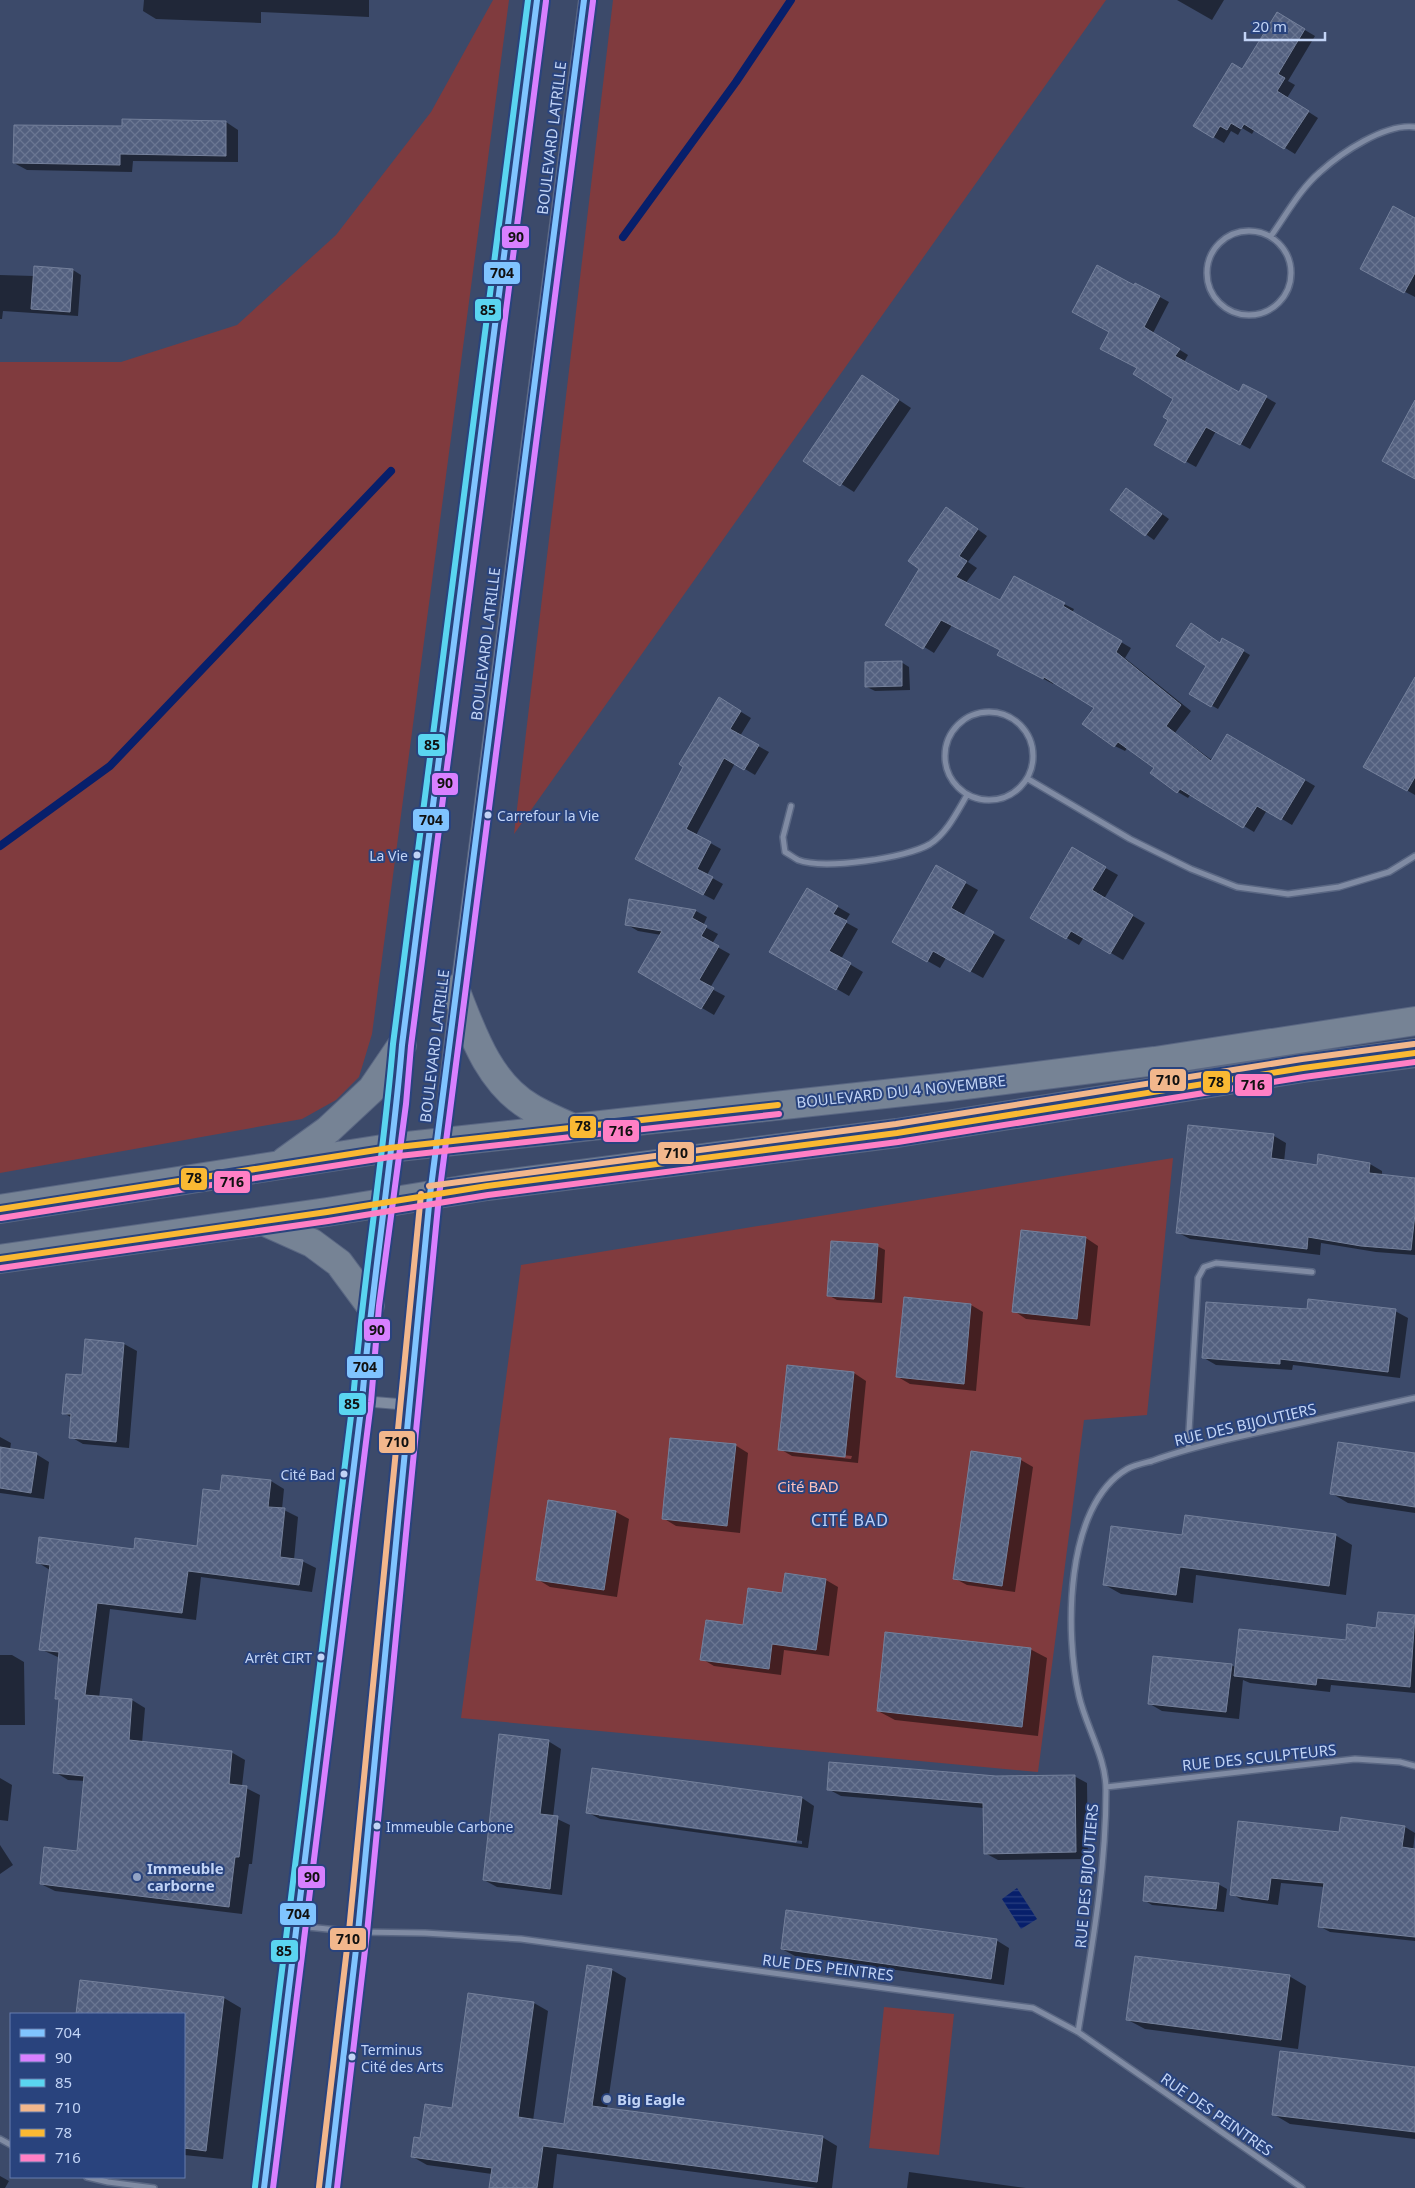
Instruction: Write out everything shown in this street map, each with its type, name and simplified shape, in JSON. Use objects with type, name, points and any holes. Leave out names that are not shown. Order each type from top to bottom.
[{"type":"main road","name":"BOULEVARD LATRILLE","points":[[264,2188],[362,1401],[370,1305],[384,1203],[389,1148],[537,0]]},
{"type":"main road","name":"BOULEVARD LATRILLE","points":[[328,2188],[358,1932],[430,1195],[455,989],[584,0]]},
{"type":"main road","points":[[455,989],[490,1067],[504,1086],[529,1106],[571,1127]]},
{"type":"main road","name":"BOULEVARD DU 4 NOVEMBRE","points":[[0,1209],[389,1148],[949,1087],[1155,1061],[1415,1021]]},
{"type":"main road","points":[[282,1164],[328,1130],[372,1089],[402,1045]]},
{"type":"main road","points":[[0,1259],[430,1195],[897,1133],[1293,1069],[1415,1053]]},
{"type":"main road","points":[[263,1221],[312,1242],[338,1264],[370,1305]]},
{"type":"main road","points":[[362,1401],[410,1406]]},
{"type":"street","points":[[1271,236],[1295,201],[1319,173],[1351,150],[1380,133],[1415,127]]},
{"type":"street","points":[[1255,231],[1271,236],[1284,248],[1290,263],[1291,279],[1285,295],[1274,307],[1259,314],[1242,315],[1226,310],[1214,298],[1207,283],[1206,266],[1212,251],[1223,239],[1238,232],[1255,231]]},
{"type":"street","points":[[995,712],[1012,718],[1025,729],[1033,745],[1034,762],[1028,779],[1017,792],[1001,800],[983,800],[967,795],[953,784],[946,768],[944,751],[950,734],[962,721],[978,713],[995,712]]},
{"type":"street","points":[[1028,779],[1130,839],[1191,869],[1237,887],[1288,894],[1339,887],[1389,872],[1415,856]]},
{"type":"street","points":[[791,806],[783,837],[785,852],[799,860],[830,863],[868,861],[904,854],[930,844],[949,825],[967,795]]},
{"type":"street","points":[[1188,1448],[1198,1278],[1204,1267],[1216,1263],[1312,1272]]},
{"type":"street","name":"RUE DES BIJOUTIERS","points":[[1078,2032],[1096,1922],[1103,1857],[1106,1787],[1097,1746],[1079,1698],[1071,1651],[1072,1596],[1081,1534],[1092,1507],[1111,1484],[1126,1470],[1188,1448],[1415,1398]]},
{"type":"street","name":"RUE DES SCULPTEURS","points":[[1106,1787],[1355,1759],[1400,1762],[1415,1766]]},
{"type":"street","name":"RUE DES PEINTRES","points":[[298,1926],[358,1932],[425,1933],[521,1939],[905,1989],[1033,2008],[1078,2032],[1302,2188]]},
{"type":"street","points":[[92,2178],[154,2188]]},
{"type":"green space","points":[[493,0],[509,0],[372,1034],[359,1077],[336,1100],[302,1119],[0,1173],[0,362],[121,362],[237,325],[336,235],[431,112]]},
{"type":"green space","points":[[613,0],[1106,0],[514,834]]},
{"type":"green space","name":"Cité BAD","points":[[1173,1158],[1147,1415],[1084,1420],[1038,1772],[461,1718],[521,1265]]},
{"type":"green space","points":[[884,2007],[954,2014],[939,2155],[869,2148]]},
{"type":"shaded area","points":[[1017,1888],[1037,1919],[1021,1929],[1002,1899]]},
{"type":"building","points":[[1277,12],[1305,29],[1278,74],[1285,78],[1277,91],[1309,111],[1284,149],[1244,124],[1241,129],[1231,123],[1227,130],[1220,126],[1213,138],[1193,126],[1232,63],[1242,69]]},
{"type":"building","points":[[122,119],[226,121],[226,156],[120,154],[120,165],[13,163],[14,125],[122,126]]},
{"type":"building","points":[[1393,206],[1415,218],[1415,273],[1404,293],[1360,269]]},
{"type":"building","points":[[1097,265],[1134,285],[1135,283],[1160,296],[1144,327],[1180,349],[1175,356],[1239,392],[1243,384],[1267,396],[1240,445],[1206,427],[1185,463],[1154,445],[1168,420],[1163,417],[1173,399],[1133,374],[1137,368],[1100,349],[1109,332],[1072,312]]},
{"type":"building","points":[[34,266],[73,269],[70,312],[31,309]]},
{"type":"building","points":[[862,375],[899,400],[840,486],[803,461]]},
{"type":"building","points":[[1415,400],[1415,479],[1382,461]]},
{"type":"building","points":[[1126,488],[1162,514],[1145,536],[1110,510]]},
{"type":"building","points":[[946,507],[978,529],[959,556],[967,561],[956,577],[1000,600],[1014,576],[1065,603],[1063,606],[1122,641],[1116,652],[1181,705],[1166,726],[1211,761],[1227,734],[1305,780],[1281,820],[1257,806],[1243,828],[1180,789],[1177,793],[1150,773],[1154,768],[1118,742],[1114,747],[1082,724],[1094,708],[1044,677],[1043,679],[997,655],[1000,650],[941,620],[923,649],[885,625],[919,569],[908,561]]},
{"type":"building","points":[[1191,623],[1220,643],[1222,638],[1244,650],[1211,707],[1189,694],[1206,666],[1176,646]]},
{"type":"building","points":[[902,661],[902,686],[865,687],[865,662]]},
{"type":"building","points":[[1415,677],[1415,777],[1407,791],[1363,767]]},
{"type":"building","points":[[719,697],[741,711],[730,729],[759,745],[744,770],[724,758],[686,829],[711,842],[697,869],[713,877],[703,895],[635,859],[683,767],[679,764]]},
{"type":"building","points":[[1072,847],[1106,867],[1092,890],[1133,915],[1110,954],[1071,931],[1066,939],[1030,918]]},
{"type":"building","points":[[936,865],[966,882],[951,908],[994,932],[970,972],[933,951],[927,962],[892,942]]},
{"type":"building","points":[[807,888],[838,906],[833,914],[847,921],[829,951],[851,963],[836,990],[769,952]]},
{"type":"building","points":[[629,899],[696,910],[692,918],[707,926],[701,936],[719,946],[699,980],[714,988],[701,1009],[638,972],[662,931],[625,925]]},
{"type":"building","points":[[1188,1125],[1274,1134],[1271,1158],[1317,1165],[1318,1154],[1370,1163],[1369,1173],[1415,1178],[1415,1214],[1411,1250],[1361,1246],[1308,1237],[1307,1249],[1176,1233]]},
{"type":"building","points":[[1021,1230],[1086,1237],[1077,1319],[1012,1312]]},
{"type":"building","points":[[831,1241],[878,1244],[874,1299],[827,1296]]},
{"type":"building","points":[[904,1297],[971,1304],[964,1384],[896,1377]]},
{"type":"building","points":[[1308,1299],[1396,1309],[1388,1372],[1280,1359],[1280,1364],[1202,1358],[1206,1302],[1307,1309]]},
{"type":"building","points":[[85,1339],[124,1343],[116,1442],[69,1438],[71,1414],[62,1414],[66,1374],[82,1375]]},
{"type":"building","points":[[787,1365],[854,1372],[845,1457],[778,1450]]},
{"type":"building","points":[[670,1438],[736,1444],[727,1526],[662,1519]]},
{"type":"building","points":[[1338,1442],[1415,1453],[1415,1507],[1330,1494]]},
{"type":"building","points":[[0,1447],[37,1453],[31,1493],[0,1488]]},
{"type":"building","points":[[971,1451],[1021,1458],[1002,1586],[953,1579]]},
{"type":"building","points":[[222,1475],[271,1480],[268,1507],[285,1508],[280,1557],[303,1560],[299,1585],[188,1571],[182,1613],[97,1603],[85,1695],[132,1699],[129,1740],[232,1751],[229,1784],[247,1786],[239,1857],[235,1857],[229,1907],[40,1884],[44,1847],[77,1851],[84,1776],[53,1773],[59,1699],[55,1699],[59,1652],[39,1650],[50,1565],[36,1563],[39,1537],[134,1549],[135,1538],[197,1546],[203,1489],[220,1491]]},
{"type":"building","points":[[548,1500],[616,1511],[604,1590],[536,1580]]},
{"type":"building","points":[[1185,1515],[1336,1534],[1329,1586],[1180,1567],[1176,1595],[1103,1585],[1111,1526],[1182,1535]]},
{"type":"building","points":[[785,1573],[826,1579],[816,1650],[772,1644],[769,1669],[700,1660],[706,1620],[743,1625],[748,1588],[782,1593]]},
{"type":"building","points":[[1378,1612],[1415,1615],[1410,1687],[1317,1678],[1316,1685],[1234,1676],[1239,1629],[1346,1640],[1347,1624],[1376,1628]]},
{"type":"building","points":[[885,1632],[1031,1648],[1022,1727],[877,1711]]},
{"type":"building","points":[[1153,1656],[1232,1664],[1226,1712],[1148,1704]]},
{"type":"building","points":[[499,1734],[549,1740],[540,1814],[558,1816],[550,1889],[483,1880]]},
{"type":"building","points":[[829,1762],[996,1776],[1075,1775],[1076,1852],[984,1854],[983,1803],[827,1790]]},
{"type":"building","points":[[592,1768],[802,1797],[796,1842],[586,1813]]},
{"type":"building","points":[[1341,1817],[1405,1826],[1402,1847],[1415,1849],[1415,1937],[1318,1927],[1324,1883],[1271,1878],[1268,1900],[1230,1895],[1238,1821],[1339,1832]]},
{"type":"building","points":[[1145,1876],[1219,1883],[1216,1909],[1143,1901]]},
{"type":"building","points":[[786,1910],[997,1939],[991,1979],[781,1949]]},
{"type":"building","points":[[1135,1956],[1290,1975],[1281,2040],[1126,2020]]},
{"type":"building","points":[[587,1965],[612,1969],[592,2106],[823,2136],[817,2182],[543,2146],[537,2188],[489,2188],[492,2168],[411,2157],[414,2137],[420,2138],[425,2104],[452,2108],[468,1993],[534,2002],[518,2117],[564,2124]]},
{"type":"building","points":[[80,1980],[224,1997],[206,2151],[185,2148],[185,2013],[76,2013]]},
{"type":"building","points":[[1280,2051],[1415,2067],[1415,2132],[1272,2115]]},
{"type":"waterway","points":[[623,237],[736,82],[791,0]]},
{"type":"waterway","points":[[0,846],[110,766],[391,471]]},
{"type":"transit line","name":"85","points":[[255,2187],[353,1400],[393,1044],[528,0]]},
{"type":"transit line","name":"704","points":[[264,2188],[362,1401],[402,1045],[537,0]]},
{"type":"transit line","name":"704","points":[[328,2188],[358,1932],[430,1195],[584,0]]},
{"type":"transit line","name":"90","points":[[273,2188],[371,1402],[379,1306],[406,1104],[411,1046],[546,1]]},
{"type":"transit line","name":"90","points":[[337,2188],[367,1933],[439,1196],[593,1]]},
{"type":"transit line","name":"710","points":[[429,1186],[896,1124],[1302,1059],[1414,1044]]},
{"type":"transit line","name":"78","points":[[0,1259],[327,1212],[487,1186],[897,1133],[1303,1068],[1415,1053]]},
{"type":"transit line","name":"716","points":[[1,1268],[328,1221],[488,1195],[898,1142],[1304,1077],[1415,1062]]},
{"type":"transit line","name":"78","points":[[0,1209],[389,1148],[778,1105]]},
{"type":"transit line","name":"716","points":[[1,1218],[390,1157],[779,1114]]},
{"type":"transit line","name":"710","points":[[319,2187],[349,1931],[421,1194]]},
{"type":"place","name":"Carrefour la Vie","points":[[488,815]]},
{"type":"place","name":"La Vie","points":[[417,855]]},
{"type":"place","name":"Cité Bad","points":[[344,1474]]},
{"type":"place","name":"Arrêt CIRT","points":[[321,1657]]},
{"type":"place","name":"Immeuble Carbone","points":[[377,1826]]},
{"type":"place","name":"Immeuble carborne","points":[[137,1877]]},
{"type":"place","name":"Terminus Cité des Arts","points":[[352,2057]]},
{"type":"place","name":"Big Eagle","points":[[607,2099]]},
{"type":"district","name":"CITÉ BAD","points":[[850,1520]]}]
